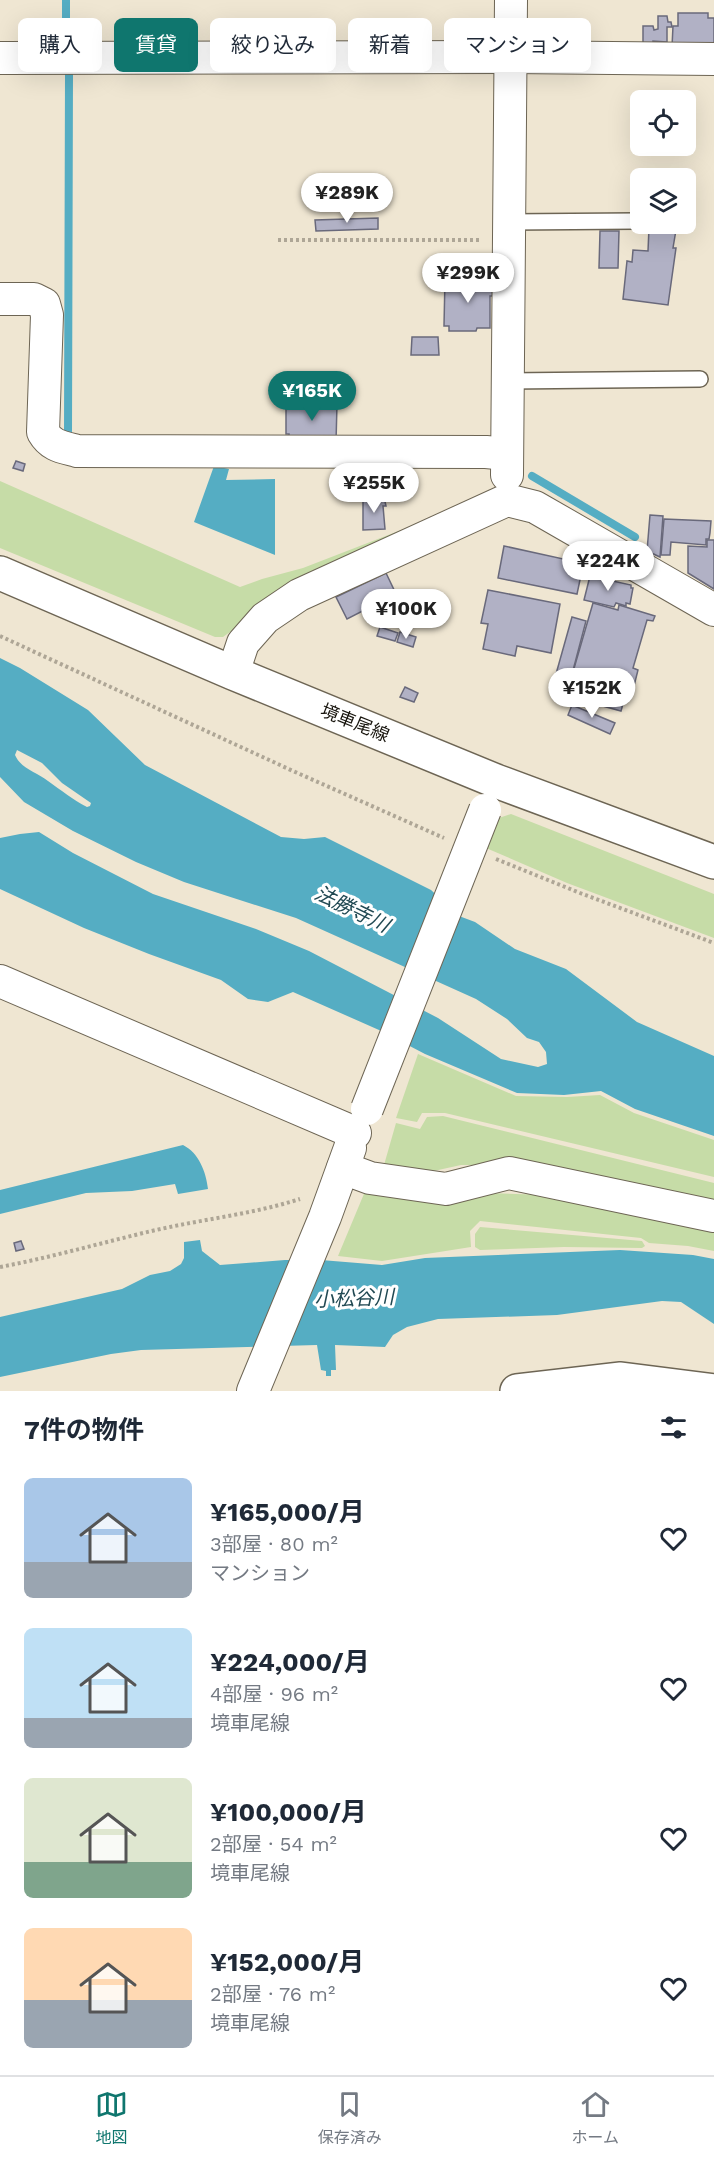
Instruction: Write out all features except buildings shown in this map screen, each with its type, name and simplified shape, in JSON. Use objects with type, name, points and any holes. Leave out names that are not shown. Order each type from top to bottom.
[{"type":"main road","name":"境車尾線","points":[[0,573],[233,673],[490,796],[714,862]]},
{"type":"main road","points":[[517,1391],[612,1386],[621,1379],[714,1391]]},
{"type":"street","points":[[511,0],[511,18]]},
{"type":"street","points":[[0,58],[444,57]]},
{"type":"street","points":[[591,58],[714,59]]},
{"type":"street","points":[[507,500],[511,72]]},
{"type":"street","points":[[0,299],[34,299],[44,304],[47,315],[43,432],[56,446],[77,451],[486,452],[507,454]]},
{"type":"street","points":[[233,673],[243,643],[265,618],[299,595],[507,500],[535,507],[714,610]]},
{"type":"street","points":[[254,1390],[490,796]]},
{"type":"street","points":[[6,986],[361,1121]]},
{"type":"street","points":[[334,1191],[370,1178],[446,1189],[509,1173],[714,1216]]},
{"type":"lane","points":[[509,230],[630,221]]},
{"type":"lane","points":[[508,381],[700,379]]},
{"type":"path","points":[[278,240],[469,241],[509,230]]},
{"type":"path","points":[[0,636],[293,771],[452,841]]},
{"type":"path","points":[[495,858],[580,893],[714,943]]},
{"type":"path","points":[[0,1267],[158,1230],[231,1217],[334,1191]]},
{"type":"green space","points":[[0,481],[240,587],[303,568],[489,496],[273,601],[223,637],[215,637],[0,548]]},
{"type":"green space","points":[[511,814],[714,894],[714,938],[567,883],[486,848],[496,819]]},
{"type":"green space","points":[[418,1054],[516,1096],[600,1095],[634,1113],[714,1140],[714,1177],[445,1113],[422,1113],[417,1122],[396,1118]]},
{"type":"green space","points":[[443,1116],[714,1183],[714,1207],[487,1165],[461,1165],[420,1174],[384,1165],[396,1123],[420,1129],[427,1117]]},
{"type":"green space","points":[[366,1189],[548,1195],[714,1226],[714,1251],[649,1243],[641,1238],[480,1221],[470,1231],[471,1247],[382,1261],[338,1256]]},
{"type":"green space","points":[[480,1227],[642,1241],[645,1246],[642,1248],[564,1247],[480,1250],[475,1247],[475,1234]]},
{"type":"water","points":[[214,466],[229,469],[226,480],[275,479],[275,555],[194,522]]},
{"type":"water","name":"法勝寺川","points":[[0,658],[88,710],[145,765],[281,837],[304,839],[325,837],[431,890],[459,916],[475,922],[515,949],[566,969],[637,1022],[714,1056],[714,1136],[635,1109],[601,1091],[564,1095],[517,1093],[425,1054],[379,1030],[293,992],[268,1002],[248,999],[221,980],[84,928],[0,889],[0,838],[39,832],[73,853],[153,894],[256,929],[309,951],[438,1018],[501,1059],[538,1067],[547,1064],[546,1052],[539,1042],[527,1038],[507,1019],[476,999],[296,918],[184,882],[136,862],[73,831],[24,802],[0,777]],"holes":[[[17,750],[42,763],[62,783],[91,803],[90,806],[87,807],[25,767],[15,755]]]},
{"type":"water","points":[[183,1145],[189,1148],[201,1164],[208,1189],[178,1194],[175,1184],[132,1191],[86,1193],[0,1214],[0,1190]]},
{"type":"water","name":"小松谷川","points":[[200,1240],[202,1251],[220,1265],[321,1260],[382,1265],[425,1258],[620,1250],[693,1255],[714,1259],[714,1324],[681,1302],[662,1301],[557,1315],[438,1319],[407,1327],[393,1335],[385,1347],[335,1345],[336,1370],[331,1370],[331,1376],[326,1376],[326,1371],[321,1370],[317,1345],[141,1350],[0,1377],[0,1317],[122,1289],[150,1275],[170,1271],[181,1264],[184,1258],[184,1242]]},
{"type":"waterway","points":[[66,0],[66,18]]},
{"type":"waterway","points":[[68,434],[69,73]]},
{"type":"waterway","points":[[532,476],[635,537]]}]
